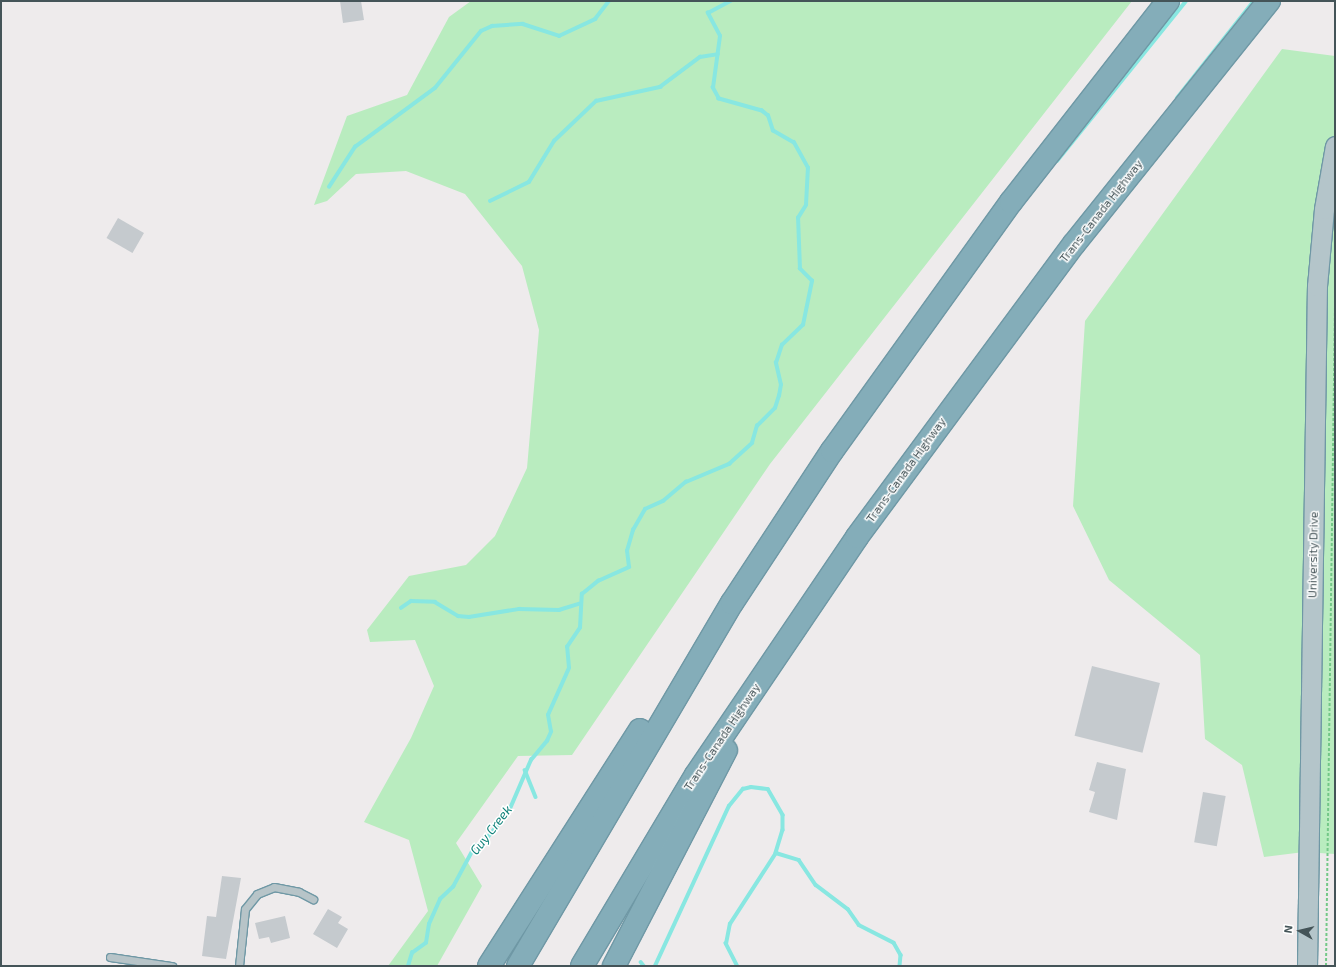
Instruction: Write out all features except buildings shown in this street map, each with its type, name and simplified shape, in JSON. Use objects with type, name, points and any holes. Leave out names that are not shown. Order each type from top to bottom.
[{"type":"highway","points":[[518,966],[693,667],[832,451],[1011,202],[1168,1]]},
{"type":"highway","name":"Trans-Canada Highway","points":[[582,966],[645,856],[761,677],[857,537],[1074,244],[1269,1]]},
{"type":"highway","points":[[489,966],[662,696],[693,667]]},
{"type":"highway","points":[[614,966],[761,677]]},
{"type":"street","name":"University Drive","points":[[1307,966],[1317,286],[1324,209],[1335,146]]},
{"type":"lane","points":[[239,966],[245,909],[257,894],[274,887],[299,892],[313,899]]},
{"type":"lane","points":[[110,957],[172,966]]},
{"type":"path","points":[[1326,966],[1335,307]]},
{"type":"green space","points":[[471,1],[1132,1],[770,464],[572,755],[518,756],[456,843],[482,886],[437,966],[388,966],[428,911],[409,840],[364,822],[411,738],[434,686],[415,640],[370,642],[367,630],[409,576],[466,565],[495,536],[527,468],[539,330],[522,266],[465,194],[406,171],[356,174],[327,201],[314,205],[347,116],[407,95],[449,17]]},
{"type":"green space","points":[[1282,49],[1335,56],[1335,854],[1304,852],[1264,857],[1242,765],[1205,739],[1200,655],[1109,580],[1073,506],[1085,321]]},
{"type":"waterway","points":[[329,187],[355,147],[435,88],[481,31],[492,26],[523,24],[559,36],[595,19],[609,1]]},
{"type":"waterway","name":"Guy Creek","points":[[408,966],[412,953],[426,943],[429,924],[440,899],[453,887],[475,846],[483,843],[509,811],[531,760],[547,741],[551,732],[548,715],[569,668],[567,647],[580,628],[582,594],[598,581],[629,567],[627,551],[633,530],[645,509],[663,501],[686,482],[729,464],[752,443],[757,426],[775,408],[779,396],[781,385],[776,363],[782,345],[803,325],[812,281],[800,269],[798,218],[806,205],[808,168],[794,143],[773,131],[768,116],[762,111],[719,99],[713,88],[720,36],[708,13],[731,1]]},
{"type":"waterway","points":[[1057,161],[1186,1]]},
{"type":"waterway","points":[[1177,98],[1254,1]]},
{"type":"waterway","points":[[490,201],[529,182],[554,141],[596,101],[660,87],[700,57],[718,54]]},
{"type":"waterway","points":[[401,608],[411,601],[435,602],[458,616],[469,617],[519,609],[559,610],[579,604]]},
{"type":"waterway","points":[[525,770],[536,797]]},
{"type":"waterway","points":[[655,966],[729,806],[743,789],[751,787],[768,789],[783,815],[783,830],[776,853],[799,860],[816,885],[848,909],[859,925],[894,943],[901,955],[900,966]]},
{"type":"waterway","points":[[737,966],[726,944],[730,924],[776,853]]},
{"type":"waterway","points":[[641,962],[644,966]]}]
